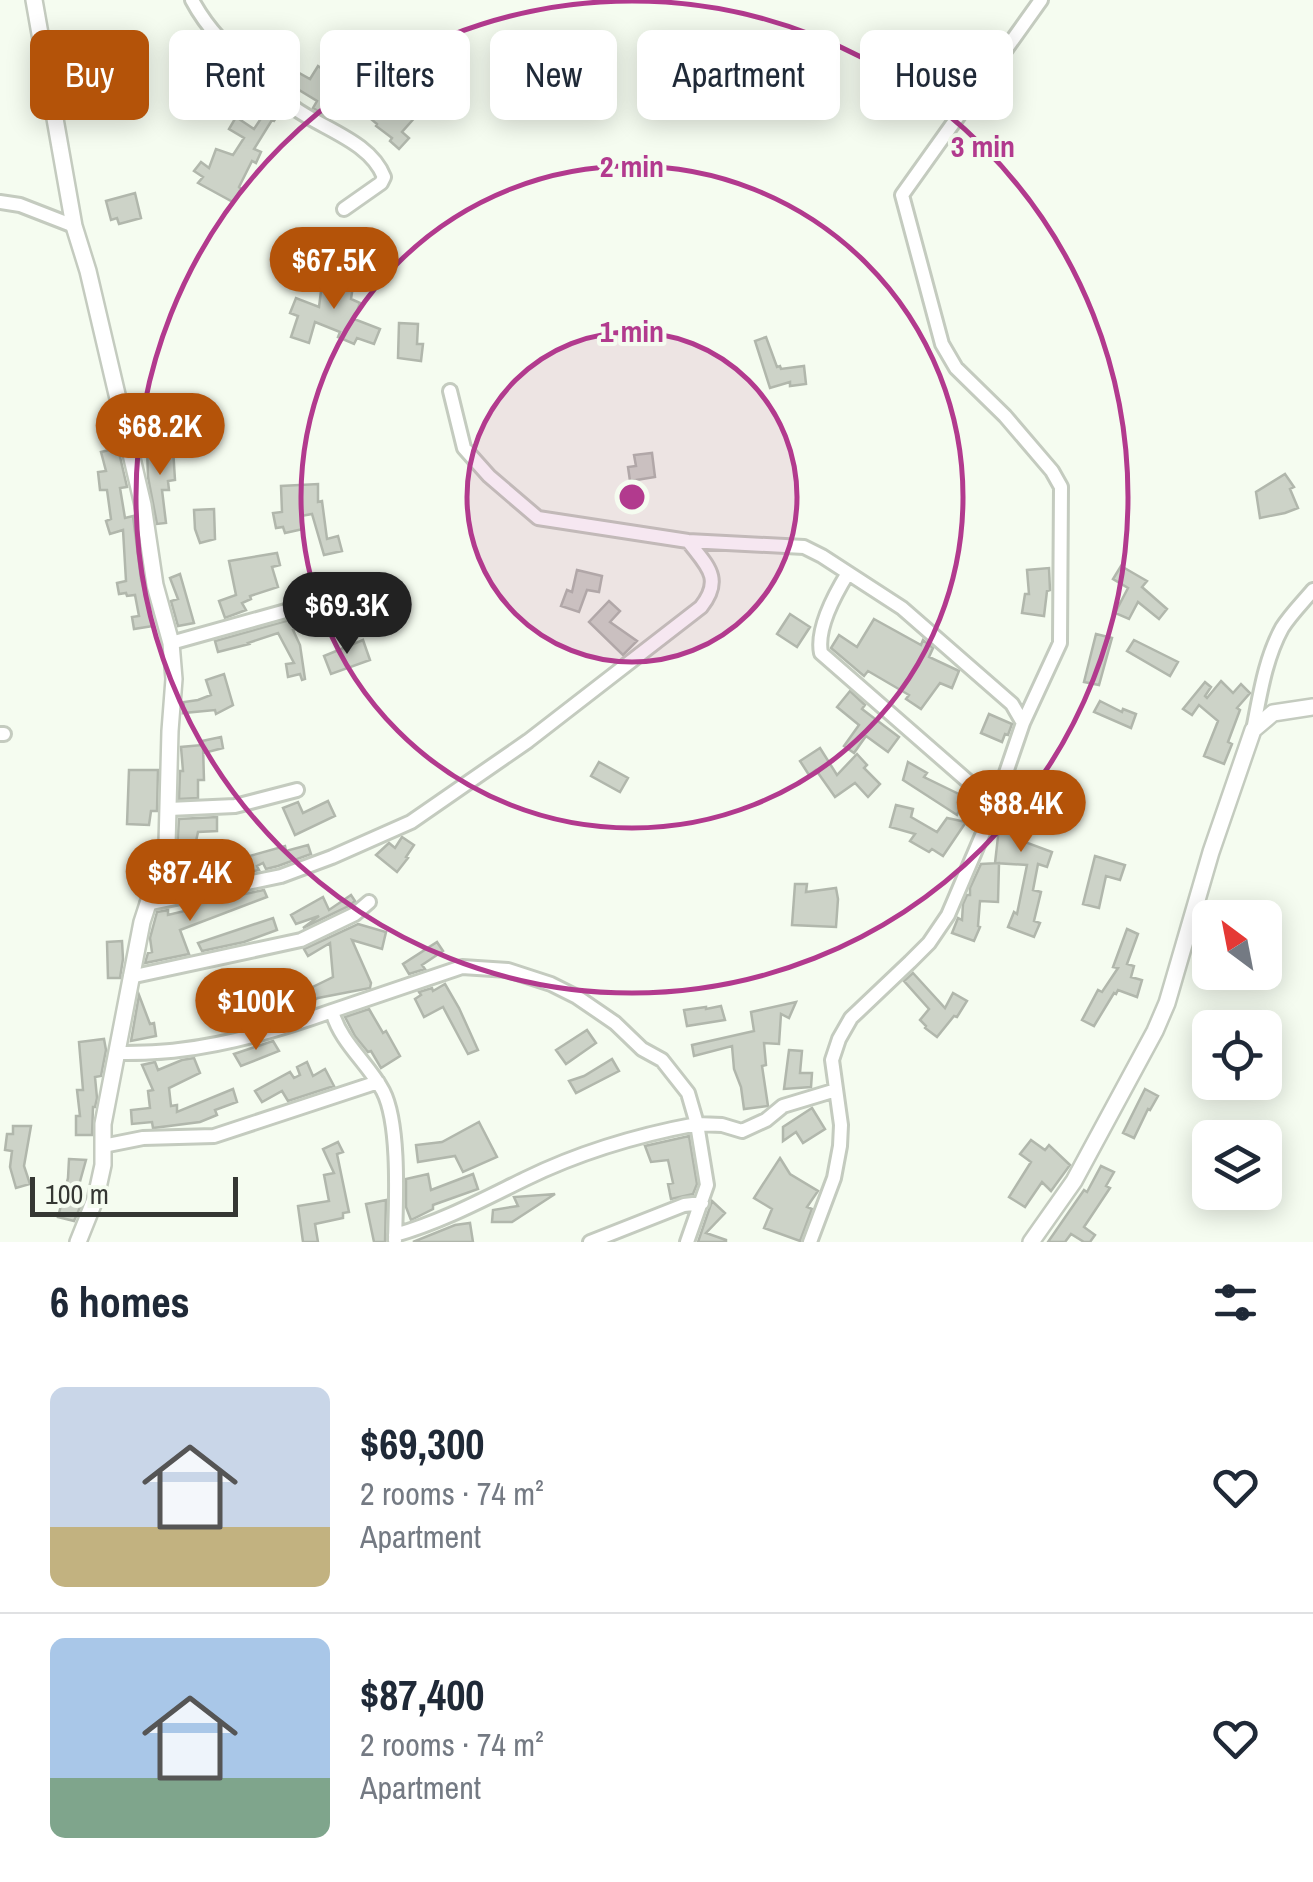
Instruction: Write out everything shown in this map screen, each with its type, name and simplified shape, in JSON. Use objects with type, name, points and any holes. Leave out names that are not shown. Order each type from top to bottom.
[{"type":"street","points":[[34,0],[74,226],[88,270],[143,506],[155,585],[171,643],[174,678],[167,845],[130,977],[103,1124],[103,1166],[96,1197],[78,1242]]},
{"type":"street","points":[[192,0],[210,31],[291,105],[375,162],[384,177],[381,183],[344,209]]},
{"type":"street","points":[[810,1242],[834,1178],[840,1146],[832,1060],[844,1028],[929,943],[948,915],[1060,643],[1061,487],[1006,416],[956,368],[942,344],[902,195],[1042,0]]},
{"type":"street","points":[[0,202],[20,205],[74,226]]},
{"type":"street","points":[[450,391],[464,448],[489,476],[538,518],[688,540],[804,547],[848,572],[916,620],[1012,704],[1024,724]]},
{"type":"street","points":[[148,904],[298,870],[411,822],[433,808],[528,741],[700,608],[714,580],[688,540]]},
{"type":"street","points":[[848,572],[826,618],[819,641],[821,654],[996,805]]},
{"type":"street","points":[[1031,1242],[1074,1181],[1161,1017],[1253,730],[1272,650],[1283,626],[1313,590]]},
{"type":"street","points":[[171,643],[336,596]]},
{"type":"street","points":[[1253,730],[1273,713],[1313,707]]},
{"type":"street","points":[[169,809],[234,806],[297,790]]},
{"type":"street","points":[[130,977],[301,940],[355,914],[370,902]]},
{"type":"street","points":[[116,1053],[192,1049],[248,1038],[462,966],[508,970],[551,984],[577,996],[642,1049],[662,1060],[688,1093],[707,1185],[687,1242]]},
{"type":"street","points":[[332,1011],[338,1029],[387,1100],[392,1126],[395,1238],[584,1156],[696,1124],[742,1131],[766,1120],[783,1106],[836,1090]]},
{"type":"street","points":[[103,1146],[143,1138],[214,1136],[378,1082]]},
{"type":"street","points":[[590,1242],[684,1206],[702,1203]]},
{"type":"building","points":[[320,67],[320,112],[313,108],[317,101],[300,91],[300,74],[310,79]]},
{"type":"building","points":[[234,120],[254,129],[260,120],[272,120],[254,149],[261,152],[256,163],[252,161],[233,202],[198,183],[203,177],[194,171],[201,162],[209,168],[216,149],[233,155],[244,138],[229,129]]},
{"type":"building","points":[[372,120],[413,120],[402,132],[409,138],[399,149]]},
{"type":"building","points":[[135,193],[141,218],[119,224],[117,218],[111,220],[106,201]]},
{"type":"building","points":[[335,266],[352,268],[351,299],[360,303],[354,319],[380,329],[374,344],[357,338],[354,344],[338,337],[340,332],[315,322],[309,343],[291,337],[298,316],[290,313],[296,298],[319,307],[321,291],[332,292]]},
{"type":"building","points":[[399,323],[418,324],[417,344],[423,344],[421,361],[398,358]]},
{"type":"building","points":[[766,337],[777,367],[804,366],[806,384],[790,386],[790,382],[770,388],[755,341]]},
{"type":"building","points":[[118,448],[127,487],[120,488],[125,518],[133,516],[141,579],[153,626],[134,629],[132,617],[139,616],[135,595],[119,594],[117,583],[126,581],[123,530],[110,534],[106,521],[111,519],[107,490],[100,490],[98,472],[106,471],[101,452]]},
{"type":"building","points":[[173,448],[175,480],[168,481],[169,490],[162,490],[166,523],[157,524],[147,449]]},
{"type":"building","points":[[652,453],[655,477],[630,481],[628,467],[636,466],[634,455]]},
{"type":"building","points":[[1285,474],[1294,487],[1290,489],[1298,508],[1260,518],[1256,492]]},
{"type":"building","points":[[318,484],[327,539],[338,536],[342,551],[324,555],[312,514],[301,516],[303,529],[285,533],[283,527],[276,528],[273,513],[282,512],[281,486]]},
{"type":"building","points":[[214,509],[215,539],[200,543],[194,510]]},
{"type":"building","points":[[277,553],[280,565],[272,567],[278,587],[250,596],[242,603],[246,610],[225,618],[219,601],[236,595],[229,561]]},
{"type":"building","points":[[1121,566],[1147,581],[1142,587],[1167,609],[1159,619],[1138,602],[1129,619],[1115,613],[1128,588],[1113,579]]},
{"type":"building","points":[[1049,568],[1050,590],[1044,616],[1022,613],[1025,594],[1029,594],[1027,570]]},
{"type":"building","points":[[577,570],[602,576],[599,592],[587,590],[579,612],[561,606],[567,590],[572,592]]},
{"type":"building","points":[[180,574],[194,623],[178,626],[171,601],[178,599],[170,578]]},
{"type":"building","points":[[609,601],[620,611],[610,622],[637,641],[623,655],[589,622]]},
{"type":"building","points":[[329,609],[331,618],[293,630],[300,645],[305,679],[300,674],[288,677],[286,664],[294,663],[278,633],[218,652],[215,641]]},
{"type":"building","points":[[790,614],[810,627],[797,647],[777,634]]},
{"type":"building","points":[[874,619],[921,645],[923,640],[933,648],[929,657],[959,671],[952,688],[940,683],[921,709],[906,699],[909,695],[868,671],[864,676],[831,648],[839,635],[857,647]]},
{"type":"building","points":[[1096,634],[1112,638],[1099,685],[1084,682]]},
{"type":"building","points":[[363,640],[370,660],[331,674],[324,656]]},
{"type":"building","points":[[1134,640],[1178,662],[1170,676],[1127,651]]},
{"type":"building","points":[[224,674],[233,705],[216,714],[215,710],[183,713],[184,702],[211,695],[206,680]]},
{"type":"building","points":[[1221,681],[1233,693],[1241,684],[1250,693],[1237,708],[1240,710],[1224,764],[1204,756],[1218,721],[1199,705],[1192,715],[1183,709],[1205,682],[1211,687],[1207,698]]},
{"type":"building","points":[[850,691],[865,705],[862,709],[899,737],[888,752],[866,736],[854,753],[844,746],[859,725],[837,707]]},
{"type":"building","points":[[1100,701],[1136,714],[1131,728],[1094,712]]},
{"type":"building","points":[[989,714],[1012,724],[1002,742],[981,733]]},
{"type":"building","points":[[221,737],[223,748],[204,753],[203,746],[204,780],[198,780],[198,798],[179,799],[181,747],[203,745],[202,741]]},
{"type":"building","points":[[820,748],[837,775],[857,754],[880,784],[868,797],[855,783],[835,797],[816,770],[809,775],[800,761]]},
{"type":"building","points":[[599,762],[628,778],[620,792],[591,776]]},
{"type":"building","points":[[908,762],[927,773],[924,777],[965,797],[957,815],[903,780]]},
{"type":"building","points":[[129,770],[158,770],[157,811],[151,811],[149,825],[127,824]]},
{"type":"building","points":[[1015,777],[1034,781],[1022,841],[1052,852],[1047,867],[1038,864],[1033,890],[1041,892],[1034,921],[1040,923],[1034,937],[1008,927],[1014,912],[1017,914],[1027,865],[995,863],[1000,819]]},
{"type":"building","points":[[328,801],[335,816],[295,835],[283,808],[298,802],[303,813]]},
{"type":"building","points":[[896,805],[913,809],[911,817],[937,832],[947,818],[966,822],[943,856],[910,841],[915,834],[890,827]]},
{"type":"building","points":[[217,817],[217,831],[198,832],[195,846],[177,851],[179,819]]},
{"type":"building","points":[[402,837],[414,845],[397,872],[376,855],[389,843],[395,848]]},
{"type":"building","points":[[308,845],[311,854],[278,866],[266,869],[263,863],[257,866],[259,870],[208,881],[205,862],[233,854],[246,852],[246,857],[285,846],[286,851]]},
{"type":"building","points":[[1095,856],[1125,865],[1120,880],[1106,876],[1099,908],[1083,904]]},
{"type":"building","points":[[999,863],[998,902],[980,901],[980,927],[974,941],[952,933],[958,918],[962,920],[963,904],[981,864]]},
{"type":"building","points":[[795,884],[807,884],[806,892],[836,888],[836,927],[792,925]]},
{"type":"building","points":[[264,890],[267,897],[180,930],[189,954],[145,963],[152,952],[150,938],[157,912],[168,910],[168,915],[197,908],[196,904]]},
{"type":"building","points":[[351,895],[355,901],[349,906],[303,928],[319,916],[296,924],[291,915],[323,897],[329,910]]},
{"type":"building","points":[[273,918],[277,930],[244,942],[202,951],[198,943]]},
{"type":"building","points":[[358,924],[386,932],[382,949],[352,940],[370,988],[318,998],[268,1016],[266,1009],[277,1004],[275,999],[291,994],[292,997],[333,977],[330,943],[308,956],[304,949]]},
{"type":"building","points":[[1127,929],[1138,934],[1127,964],[1134,966],[1131,977],[1142,980],[1137,997],[1118,990],[1094,1026],[1082,1020],[1098,990],[1102,992],[1118,968],[1113,967]]},
{"type":"building","points":[[122,941],[120,978],[108,978],[107,942]]},
{"type":"building","points":[[437,942],[443,951],[422,965],[425,969],[409,974],[403,964]]},
{"type":"building","points":[[913,973],[945,1008],[953,993],[967,1001],[937,1037],[920,1020],[929,1009],[904,981]]},
{"type":"building","points":[[445,984],[478,1050],[468,1054],[443,1007],[424,1017],[415,999],[421,995],[419,992],[432,988],[433,991]]},
{"type":"building","points":[[139,995],[150,1024],[154,1023],[156,1036],[131,1041]]},
{"type":"building","points":[[796,1002],[789,1018],[781,1014],[779,1044],[764,1043],[766,1065],[762,1066],[768,1106],[744,1109],[732,1046],[694,1056],[692,1045],[754,1031],[751,1012]]},
{"type":"building","points":[[721,1006],[725,1020],[687,1026],[684,1010]]},
{"type":"building","points":[[369,1009],[400,1056],[381,1068],[345,1017]]},
{"type":"building","points":[[587,1030],[596,1043],[566,1064],[556,1050]]},
{"type":"building","points":[[104,1039],[101,1076],[95,1077],[97,1098],[92,1135],[76,1135],[76,1116],[80,1116],[77,1090],[83,1090],[79,1042]]},
{"type":"building","points":[[273,1041],[279,1051],[241,1066],[234,1054]]},
{"type":"building","points":[[789,1050],[802,1051],[800,1073],[812,1073],[811,1087],[784,1089]]},
{"type":"building","points":[[194,1058],[200,1073],[169,1088],[171,1106],[177,1105],[177,1112],[233,1089],[237,1102],[215,1110],[217,1115],[200,1122],[153,1128],[152,1122],[132,1124],[131,1110],[150,1108],[148,1091],[153,1090],[142,1065],[155,1062],[158,1070]]},
{"type":"building","points":[[612,1059],[619,1071],[576,1093],[569,1081]]},
{"type":"building","points":[[307,1062],[313,1076],[325,1069],[334,1086],[288,1101],[282,1091],[262,1102],[255,1091],[290,1072],[294,1078],[300,1075],[297,1067]]},
{"type":"building","points":[[1145,1089],[1158,1096],[1134,1138],[1123,1133]]},
{"type":"building","points":[[812,1108],[825,1129],[803,1143],[796,1132],[783,1141],[783,1127]]},
{"type":"building","points":[[479,1122],[497,1157],[463,1172],[455,1156],[418,1162],[416,1145],[442,1142]]},
{"type":"building","points":[[13,1126],[31,1126],[24,1166],[30,1184],[16,1188],[10,1167],[12,1151],[5,1150],[7,1134],[13,1134]]},
{"type":"building","points":[[689,1136],[697,1184],[693,1194],[671,1199],[668,1184],[673,1183],[668,1160],[651,1162],[645,1146]]},
{"type":"building","points":[[1031,1140],[1045,1150],[1049,1145],[1070,1165],[1051,1191],[1042,1182],[1025,1207],[1009,1197],[1031,1162],[1020,1154]]},
{"type":"building","points":[[338,1142],[343,1152],[337,1154],[349,1212],[343,1213],[343,1218],[315,1224],[318,1242],[303,1242],[298,1206],[329,1201],[324,1175],[334,1173],[323,1149]]},
{"type":"building","points":[[780,1158],[790,1174],[818,1191],[807,1207],[812,1209],[800,1241],[764,1228],[772,1209],[754,1198]]},
{"type":"building","points":[[69,1159],[86,1160],[74,1203],[81,1205],[74,1221],[58,1217]]},
{"type":"building","points":[[1101,1166],[1114,1172],[1106,1186],[1110,1188],[1084,1227],[1095,1235],[1090,1242],[1071,1234],[1065,1242],[1048,1242],[1084,1190],[1087,1192]]},
{"type":"building","points":[[428,1174],[431,1190],[473,1174],[478,1189],[433,1205],[433,1209],[411,1220],[406,1207],[406,1179]]},
{"type":"building","points":[[555,1194],[512,1222],[492,1222],[493,1210],[518,1206],[514,1197]]},
{"type":"building","points":[[386,1200],[385,1242],[374,1242],[366,1204]]},
{"type":"building","points":[[712,1201],[725,1213],[706,1233],[726,1242],[698,1242]]},
{"type":"building","points":[[470,1223],[473,1242],[413,1242],[455,1225]]}]
